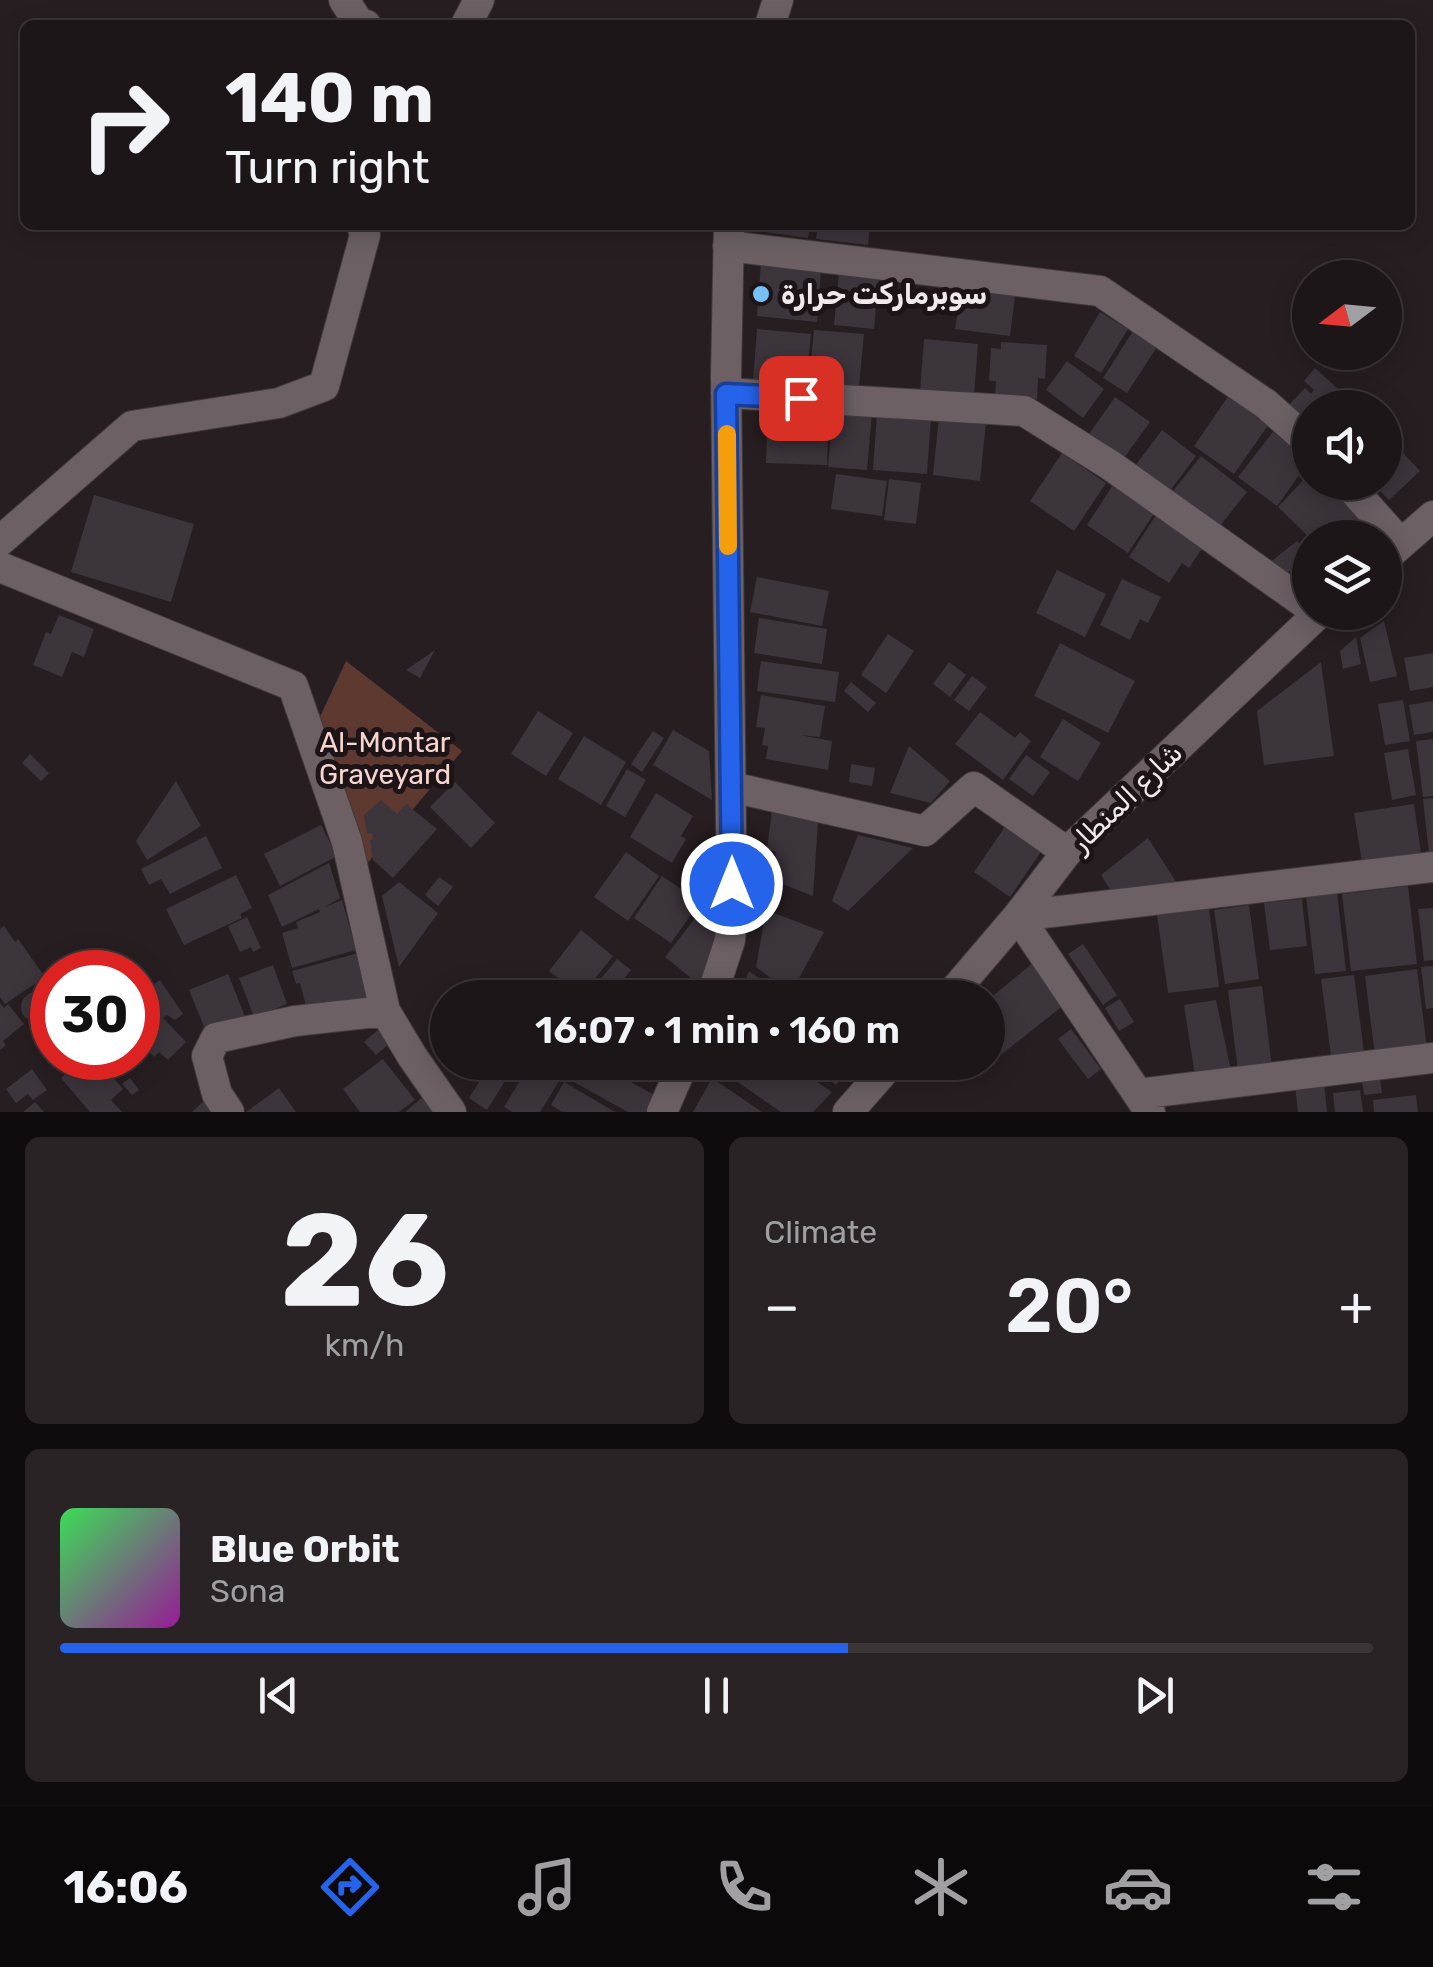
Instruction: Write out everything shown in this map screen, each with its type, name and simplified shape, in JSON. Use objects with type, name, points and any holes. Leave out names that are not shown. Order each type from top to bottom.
[{"type":"street","points":[[0,541],[132,426],[279,403],[324,386],[364,230]]},
{"type":"street","points":[[716,980],[730,940],[726,394],[729,236],[1100,292],[1266,404],[1292,427]]},
{"type":"street","points":[[726,394],[1024,411],[1110,465],[1292,593]]},
{"type":"street","points":[[1402,543],[1433,516]]},
{"type":"street","points":[[0,567],[292,686],[347,842],[385,1010],[451,1112]]},
{"type":"street","name":"شارع المنطار","points":[[963,980],[1067,852],[1301,630]]},
{"type":"street","points":[[731,787],[925,831],[974,786],[1067,852]]},
{"type":"street","points":[[1433,868],[1018,916],[1144,1103],[1433,1058]]},
{"type":"street","points":[[230,1112],[218,1094],[207,1056],[216,1038],[294,1022],[385,1010]]},
{"type":"street","points":[[662,1112],[676,1080]]},
{"type":"street","points":[[848,1112],[876,1080]]},
{"type":"green space","name":"Al-Montar Graveyard","points":[[346,661],[462,751],[366,865],[318,721]]},
{"type":"building","points":[[751,230],[809,230],[808,238]]},
{"type":"building","points":[[817,230],[870,230],[868,245],[816,239]]},
{"type":"building","points":[[761,263],[821,268],[817,322],[757,316]]},
{"type":"building","points":[[839,273],[879,276],[874,329],[834,325]]},
{"type":"building","points":[[961,289],[1015,296],[1010,336],[955,329]]},
{"type":"building","points":[[1100,312],[1128,329],[1101,373],[1074,356]]},
{"type":"building","points":[[757,329],[811,334],[806,385],[753,381]]},
{"type":"building","points":[[814,330],[864,334],[859,386],[809,382]]},
{"type":"building","points":[[1133,331],[1157,347],[1127,393],[1103,378]]},
{"type":"building","points":[[924,339],[978,344],[974,395],[920,391]]},
{"type":"building","points":[[1001,342],[1047,345],[1045,379],[1038,378],[1037,399],[995,396],[996,381],[989,381],[991,348],[1001,349]]},
{"type":"building","points":[[1067,361],[1104,389],[1083,418],[1046,390]]},
{"type":"building","points":[[1317,370],[1339,390],[1314,390],[1304,381]]},
{"type":"building","points":[[1229,395],[1269,424],[1234,474],[1194,446]]},
{"type":"building","points":[[1115,397],[1150,422],[1121,462],[1087,437]]},
{"type":"building","points":[[768,404],[829,406],[827,465],[766,463]]},
{"type":"building","points":[[833,409],[872,413],[867,470],[828,467]]},
{"type":"building","points":[[877,413],[931,417],[927,474],[873,470]]},
{"type":"building","points":[[939,416],[986,422],[980,481],[933,475]]},
{"type":"building","points":[[1162,430],[1196,456],[1166,496],[1132,470]]},
{"type":"building","points":[[1273,432],[1292,446],[1292,485],[1277,506],[1238,477]]},
{"type":"building","points":[[1402,452],[1420,471],[1402,488]]},
{"type":"building","points":[[1062,453],[1106,483],[1074,531],[1030,501]]},
{"type":"building","points":[[1201,456],[1247,492],[1215,532],[1169,496]]},
{"type":"building","points":[[836,474],[887,481],[882,516],[831,509]]},
{"type":"building","points":[[889,479],[921,483],[916,524],[884,520]]},
{"type":"building","points":[[1113,485],[1155,512],[1128,553],[1087,525]]},
{"type":"building","points":[[1292,492],[1292,500],[1348,500],[1362,513],[1356,520],[1292,521],[1278,507]]},
{"type":"building","points":[[94,495],[194,524],[171,602],[71,572]]},
{"type":"building","points":[[1156,515],[1203,547],[1189,568],[1182,563],[1169,583],[1129,557]]},
{"type":"building","points":[[1292,545],[1292,569],[1281,578],[1269,563]]},
{"type":"building","points":[[1057,570],[1106,594],[1085,637],[1036,613]]},
{"type":"building","points":[[757,577],[829,591],[822,626],[750,612]]},
{"type":"building","points":[[1122,579],[1161,597],[1148,623],[1140,619],[1130,640],[1100,625]]},
{"type":"building","points":[[59,615],[94,629],[84,657],[72,652],[62,677],[33,665],[46,632],[51,634]]},
{"type":"building","points":[[759,618],[827,629],[822,664],[754,653]]},
{"type":"building","points":[[1371,630],[1386,630],[1397,676],[1370,682],[1360,638]]},
{"type":"building","points":[[888,634],[914,651],[886,693],[861,675]]},
{"type":"building","points":[[1356,637],[1361,664],[1343,669],[1340,651]]},
{"type":"building","points":[[1060,643],[1135,681],[1108,733],[1034,696]]},
{"type":"building","points":[[435,650],[420,678],[406,670]]},
{"type":"building","points":[[1433,653],[1433,687],[1410,691],[1404,658]]},
{"type":"building","points":[[761,661],[839,672],[835,702],[757,691]]},
{"type":"building","points":[[949,662],[966,675],[950,697],[933,684]]},
{"type":"building","points":[[1321,662],[1334,756],[1264,765],[1257,711]]},
{"type":"building","points":[[972,676],[987,687],[969,711],[954,700]]},
{"type":"building","points":[[851,682],[876,703],[868,712],[844,691]]},
{"type":"building","points":[[761,695],[825,706],[820,737],[800,735],[832,741],[828,770],[766,759],[768,746],[762,745],[765,728],[756,727]]},
{"type":"building","points":[[1403,700],[1410,741],[1385,745],[1378,704]]},
{"type":"building","points":[[1433,701],[1433,732],[1414,735],[1409,705]]},
{"type":"building","points":[[538,711],[573,733],[546,776],[511,754]]},
{"type":"building","points":[[980,712],[1015,738],[1020,732],[1031,741],[1003,780],[955,744]]},
{"type":"building","points":[[1063,719],[1101,743],[1078,781],[1040,757]]},
{"type":"building","points":[[673,730],[709,751],[712,800],[653,765]]},
{"type":"building","points":[[653,731],[664,738],[642,772],[631,764]]},
{"type":"building","points":[[584,736],[626,762],[601,805],[558,779]]},
{"type":"building","points":[[1433,739],[1433,796],[1423,797],[1416,741]]},
{"type":"building","points":[[909,746],[950,781],[931,803],[890,793]]},
{"type":"building","points":[[1408,749],[1416,795],[1392,800],[1384,753]]},
{"type":"building","points":[[30,754],[49,773],[41,781],[22,763]]},
{"type":"building","points":[[1026,755],[1050,772],[1033,796],[1009,779]]},
{"type":"building","points":[[851,764],[875,768],[872,786],[849,782]]},
{"type":"building","points":[[627,769],[646,780],[625,817],[606,806]]},
{"type":"building","points":[[176,781],[201,826],[147,860],[136,841]]},
{"type":"building","points":[[455,782],[495,823],[471,848],[430,807]]},
{"type":"building","points":[[656,793],[693,816],[672,863],[630,837]]},
{"type":"building","points":[[1433,798],[1433,854],[1429,855],[1423,799]]},
{"type":"building","points":[[381,800],[397,814],[406,804],[437,829],[393,878],[373,860],[372,833],[367,834],[364,815]]},
{"type":"building","points":[[1414,804],[1421,853],[1362,862],[1354,813]]},
{"type":"building","points":[[772,811],[818,822],[813,896],[780,883],[773,868],[776,852],[767,849]]},
{"type":"building","points":[[1011,818],[1047,843],[1010,897],[974,872]]},
{"type":"building","points":[[321,825],[337,856],[280,886],[264,854]]},
{"type":"building","points":[[858,835],[913,848],[848,911],[832,901]]},
{"type":"building","points":[[206,836],[222,868],[170,894],[161,879],[149,885],[141,869]]},
{"type":"building","points":[[1148,838],[1178,885],[1116,899],[1101,875]]},
{"type":"building","points":[[626,852],[659,876],[628,921],[594,897]]},
{"type":"building","points":[[329,863],[340,898],[325,907],[342,900],[356,950],[292,968],[282,933],[298,928],[296,922],[320,912],[319,909],[282,927],[268,895]]},
{"type":"building","points":[[236,875],[252,908],[240,914],[242,918],[184,945],[166,909]]},
{"type":"building","points":[[662,876],[700,902],[671,943],[634,918]]},
{"type":"building","points":[[439,877],[453,887],[438,906],[425,895]]},
{"type":"building","points":[[399,882],[438,913],[399,967],[382,896]]},
{"type":"building","points":[[1408,886],[1417,964],[1351,971],[1342,894]]},
{"type":"building","points":[[1337,892],[1346,971],[1315,974],[1306,896]]},
{"type":"building","points":[[1302,899],[1307,946],[1270,950],[1264,903]]},
{"type":"building","points":[[706,904],[724,918],[704,980],[693,980],[665,957]]},
{"type":"building","points":[[1249,905],[1259,979],[1225,984],[1214,910]]},
{"type":"building","points":[[1433,908],[1433,960],[1424,961],[1418,909]]},
{"type":"building","points":[[1209,909],[1219,987],[1168,993],[1157,915]]},
{"type":"building","points":[[766,910],[824,932],[798,980],[774,980],[756,967]]},
{"type":"building","points":[[247,917],[261,948],[240,952],[228,926]]},
{"type":"building","points":[[4,926],[30,956],[30,987],[5,1004],[0,997],[0,929]]},
{"type":"building","points":[[581,930],[613,956],[594,980],[561,980],[549,971]]},
{"type":"building","points":[[1083,944],[1117,995],[1103,1005],[1068,954]]},
{"type":"building","points":[[362,952],[375,1002],[326,1006],[325,1001],[306,1006],[292,971]]},
{"type":"building","points":[[617,959],[631,970],[623,980],[600,980]]},
{"type":"building","points":[[1033,963],[1065,1004],[1005,1052],[1005,986]]},
{"type":"building","points":[[273,965],[287,1004],[254,1017],[239,978]]},
{"type":"building","points":[[1433,966],[1433,1008],[1426,1009],[1421,967]]},
{"type":"building","points":[[1417,969],[1427,1049],[1375,1056],[1365,976]]},
{"type":"building","points":[[749,971],[762,980],[746,980]]},
{"type":"building","points":[[228,974],[246,1019],[207,1034],[189,990]]},
{"type":"building","points":[[1354,975],[1364,1052],[1331,1056],[1321,979]]},
{"type":"building","points":[[160,980],[183,1014],[175,1020],[167,1015],[163,1018],[186,1042],[168,1060],[160,1053]]},
{"type":"building","points":[[1262,986],[1272,1067],[1238,1071],[1228,990]]},
{"type":"building","points":[[30,993],[30,1021],[22,1013],[25,996]]},
{"type":"building","points":[[1120,999],[1134,1022],[1119,1031],[1105,1008]]},
{"type":"building","points":[[1216,1000],[1231,1071],[1195,1076],[1184,1005]]},
{"type":"building","points":[[0,1003],[4,1008],[8,1004],[24,1024],[3,1041],[6,1045],[0,1050]]},
{"type":"building","points":[[379,1029],[390,1043],[376,1055],[364,1042]]},
{"type":"building","points":[[1071,1029],[1101,1069],[1088,1079],[1058,1039]]},
{"type":"building","points":[[383,1059],[415,1100],[399,1112],[360,1112],[343,1089]]},
{"type":"building","points":[[30,1071],[30,1080],[40,1080],[47,1090],[33,1100],[28,1094],[16,1103],[6,1089]]},
{"type":"building","points":[[1380,1079],[1382,1093],[1364,1095],[1362,1080]]},
{"type":"building","points":[[63,1080],[115,1080],[123,1089],[111,1100],[122,1112],[90,1112]]},
{"type":"building","points":[[132,1080],[139,1090],[132,1095],[122,1084]]},
{"type":"building","points":[[480,1080],[506,1080],[487,1110],[469,1098]]},
{"type":"building","points":[[520,1080],[560,1080],[540,1112],[512,1112],[504,1107]]},
{"type":"building","points":[[627,1080],[656,1096],[647,1112],[628,1112],[572,1081]]},
{"type":"building","points":[[711,1080],[715,1080],[762,1112],[693,1112]]},
{"type":"building","points":[[734,1080],[814,1080],[832,1092],[813,1112],[781,1112]]},
{"type":"building","points":[[564,1082],[615,1112],[562,1112],[551,1105]]},
{"type":"building","points":[[1324,1083],[1327,1112],[1298,1112],[1295,1086]]},
{"type":"building","points":[[279,1088],[296,1112],[246,1112]]},
{"type":"building","points":[[1360,1090],[1363,1112],[1335,1112],[1333,1093]]},
{"type":"building","points":[[425,1095],[439,1112],[405,1112]]},
{"type":"building","points":[[1416,1095],[1418,1112],[1374,1112],[1373,1100]]},
{"type":"building","points":[[206,1099],[218,1112],[192,1112]]},
{"type":"building","points":[[35,1102],[44,1112],[23,1112]]},
{"type":"slow traffic","points":[[727,434],[728,546]]},
{"type":"place","name":"سوبرماركت حرارة","points":[[761,294]]},
{"type":"route","points":[[732,884],[726,394],[801,398]]}]
